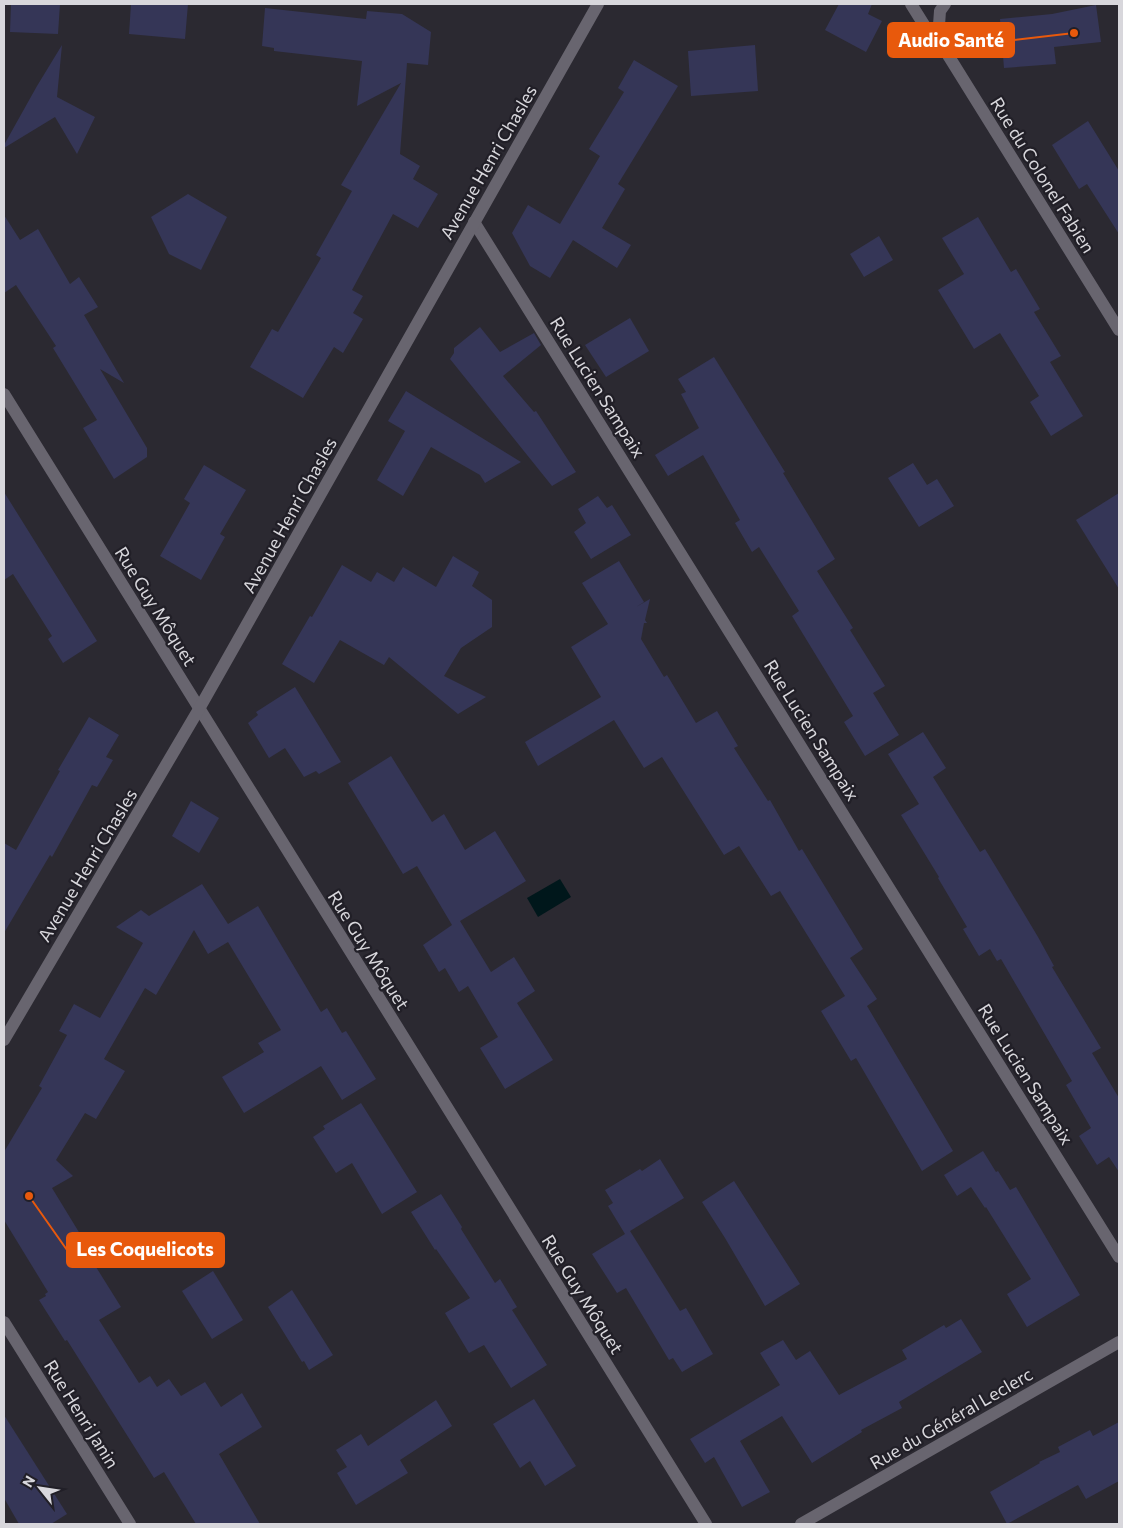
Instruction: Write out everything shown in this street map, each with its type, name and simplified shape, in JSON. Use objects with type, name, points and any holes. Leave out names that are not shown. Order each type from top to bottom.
[{"type":"street","name":"Avenue Henri Chasles","points":[[4,1040],[199,709],[598,4]]},
{"type":"street","name":"Rue du Colonel Fabien","points":[[911,4],[926,28],[938,38],[1119,330]]},
{"type":"street","points":[[938,38],[940,11],[944,4]]},
{"type":"street","name":"Rue Lucien Sampaix","points":[[474,222],[1119,1258]]},
{"type":"street","name":"Rue Guy Môquet","points":[[4,394],[706,1524]]},
{"type":"street","name":"Rue Henri Janin","points":[[4,1322],[130,1524]]},
{"type":"street","name":"Rue du Général Leclerc","points":[[801,1524],[1119,1342]]},
{"type":"shaded area","points":[[560,879],[571,897],[538,917],[527,898]]},
{"type":"building","points":[[11,4],[60,4],[58,34],[10,32]]},
{"type":"building","points":[[131,4],[188,4],[185,39],[129,34]]},
{"type":"building","points":[[839,4],[872,4],[868,14],[882,21],[866,52],[825,30]]},
{"type":"building","points":[[1096,5],[1101,42],[1054,47],[1056,64],[1004,68],[1000,19],[1052,14]]},
{"type":"building","points":[[265,8],[366,19],[367,11],[402,14],[431,32],[428,65],[407,63],[400,154],[420,166],[413,179],[438,194],[418,228],[393,214],[352,290],[363,296],[353,313],[363,319],[343,353],[334,347],[303,398],[250,367],[272,329],[278,332],[321,258],[316,255],[352,191],[341,185],[401,83],[357,106],[362,61],[274,51],[274,48],[262,46]]},
{"type":"building","points":[[62,45],[57,97],[95,117],[77,154],[55,117],[4,148],[37,86]]},
{"type":"building","points":[[755,45],[758,91],[691,96],[688,51]]},
{"type":"building","points":[[634,60],[678,86],[618,184],[625,189],[602,228],[631,245],[617,268],[573,240],[550,278],[530,266],[512,233],[528,205],[560,224],[600,156],[589,149],[624,92],[618,88]]},
{"type":"building","points":[[1088,121],[1119,171],[1119,234],[1087,184],[1079,189],[1052,145]]},
{"type":"building","points":[[188,194],[227,217],[201,270],[169,254],[151,217]]},
{"type":"building","points":[[4,215],[20,240],[38,229],[70,284],[79,277],[98,307],[84,315],[124,383],[100,369],[147,448],[147,457],[114,479],[83,428],[97,420],[53,348],[56,346],[16,285],[4,293]]},
{"type":"building","points":[[978,217],[1011,272],[1016,269],[1040,309],[1034,312],[1061,356],[1050,362],[1083,416],[1051,436],[1030,402],[1039,396],[1000,333],[974,349],[938,290],[964,274],[942,238]]},
{"type":"building","points":[[879,236],[893,260],[864,277],[850,254]]},
{"type":"building","points":[[630,318],[649,351],[606,377],[585,345]]},
{"type":"building","points":[[480,327],[500,352],[534,333],[541,345],[503,376],[534,412],[536,411],[576,472],[552,486],[450,359],[454,353],[454,348]]},
{"type":"building","points":[[714,357],[785,472],[783,473],[835,559],[817,571],[853,628],[850,630],[885,686],[873,693],[899,735],[865,756],[844,722],[853,716],[792,616],[799,611],[759,547],[752,552],[735,523],[740,520],[703,455],[668,476],[655,455],[699,428],[681,394],[686,392],[678,379]]},
{"type":"building","points":[[406,391],[521,462],[485,483],[480,475],[431,447],[403,496],[377,480],[405,431],[388,421]]},
{"type":"building","points":[[913,463],[927,485],[937,479],[954,506],[919,527],[888,478]]},
{"type":"building","points":[[204,465],[246,490],[220,534],[225,537],[201,580],[160,556],[190,503],[184,499]]},
{"type":"building","points":[[4,492],[97,641],[63,663],[48,639],[52,636],[13,574],[4,580]]},
{"type":"building","points":[[1119,493],[1119,589],[1076,520]]},
{"type":"building","points":[[598,496],[607,508],[612,505],[631,535],[591,559],[574,532],[586,523],[578,509]]},
{"type":"building","points":[[453,556],[479,572],[472,586],[492,600],[492,627],[461,648],[444,676],[486,697],[458,714],[389,657],[384,665],[340,640],[314,683],[282,664],[342,565],[371,582],[377,572],[394,582],[403,567],[436,587]]},
{"type":"building","points":[[619,561],[644,602],[636,607],[650,599],[645,620],[647,623],[644,623],[641,639],[664,677],[667,675],[696,723],[717,711],[738,746],[734,748],[768,801],[770,800],[799,851],[802,849],[863,949],[850,958],[877,999],[867,1006],[953,1151],[922,1171],[856,1058],[851,1061],[821,1011],[845,996],[780,891],[771,896],[739,846],[724,855],[662,757],[644,768],[614,720],[538,766],[525,742],[601,697],[571,647],[608,624],[582,583]]},
{"type":"building","points":[[295,687],[341,762],[319,774],[316,771],[304,777],[285,748],[269,758],[248,723],[258,715],[256,712]]},
{"type":"building","points":[[89,717],[119,735],[106,757],[113,760],[97,787],[92,785],[52,857],[50,855],[4,933],[4,843],[16,850],[60,771],[58,770]]},
{"type":"building","points":[[923,732],[946,768],[933,777],[980,852],[985,849],[1038,937],[1054,966],[1052,967],[1101,1048],[1092,1053],[1119,1098],[1119,1172],[1109,1157],[1097,1165],[1079,1136],[1091,1128],[1066,1085],[1072,1081],[1001,959],[997,961],[990,949],[979,956],[963,929],[967,927],[901,815],[919,804],[888,754]]},
{"type":"building","points":[[391,756],[432,822],[444,814],[465,850],[495,831],[526,881],[460,921],[491,972],[514,957],[535,991],[517,1003],[553,1060],[505,1089],[480,1048],[498,1037],[468,986],[459,992],[445,968],[439,972],[423,945],[452,925],[417,866],[403,874],[348,783]]},
{"type":"building","points":[[191,801],[219,818],[199,853],[172,836]]},
{"type":"building","points":[[202,884],[228,924],[258,906],[321,1012],[327,1008],[342,1033],[346,1031],[376,1079],[342,1100],[321,1066],[244,1113],[222,1077],[264,1052],[258,1043],[281,1030],[228,942],[208,954],[194,930],[156,995],[145,988],[104,1059],[125,1071],[96,1119],[85,1113],[56,1160],[73,1176],[52,1188],[99,1265],[96,1267],[121,1307],[99,1320],[139,1383],[150,1376],[157,1387],[169,1379],[181,1396],[205,1382],[221,1407],[242,1393],[262,1427],[219,1454],[260,1524],[196,1524],[164,1472],[154,1478],[67,1340],[65,1341],[39,1300],[46,1296],[45,1294],[48,1292],[4,1220],[4,1152],[42,1088],[39,1086],[67,1035],[59,1031],[74,1004],[100,1018],[143,943],[116,927],[141,910],[149,916]]},
{"type":"building","points":[[361,1103],[417,1192],[382,1214],[352,1163],[336,1173],[313,1137],[325,1129],[323,1126]]},
{"type":"building","points":[[983,1151],[1010,1190],[1016,1187],[1080,1295],[1027,1327],[1007,1294],[1031,1279],[986,1207],[971,1187],[957,1196],[944,1175]]},
{"type":"building","points":[[660,1159],[684,1198],[630,1231],[680,1311],[686,1308],[713,1354],[682,1372],[673,1358],[669,1360],[626,1288],[617,1293],[592,1254],[625,1234],[608,1206],[613,1203],[605,1190],[640,1169],[642,1171]]},
{"type":"building","points":[[734,1181],[800,1284],[765,1306],[702,1202]]},
{"type":"building","points":[[441,1194],[495,1283],[500,1279],[517,1307],[512,1310],[547,1365],[511,1388],[484,1345],[469,1353],[445,1313],[470,1298],[435,1250],[411,1212]]},
{"type":"building","points":[[213,1271],[243,1320],[212,1339],[182,1291]]},
{"type":"building","points":[[292,1290],[333,1355],[309,1370],[304,1361],[302,1362],[268,1307]]},
{"type":"building","points":[[961,1319],[982,1352],[899,1402],[902,1408],[861,1430],[862,1432],[812,1463],[782,1416],[740,1441],[770,1492],[742,1507],[714,1457],[705,1463],[690,1439],[780,1385],[760,1353],[783,1340],[796,1360],[810,1351],[839,1395],[907,1359],[902,1350],[944,1325],[946,1328]]},
{"type":"building","points":[[534,1399],[576,1466],[545,1486],[530,1461],[520,1468],[493,1424]]},
{"type":"building","points":[[436,1400],[452,1426],[400,1460],[408,1473],[356,1505],[337,1473],[347,1467],[336,1450],[361,1434],[368,1446]]},
{"type":"building","points":[[4,1415],[67,1514],[51,1524],[19,1524],[4,1498]]},
{"type":"building","points":[[1119,1422],[1119,1481],[1086,1499],[1078,1485],[1007,1524],[990,1492],[1039,1462],[1060,1452],[1058,1447],[1090,1430],[1093,1436]]},
{"type":"place","name":"Audio Santé","points":[[1074,33]]},
{"type":"place","name":"Les Coquelicots","points":[[29,1196]]}]
